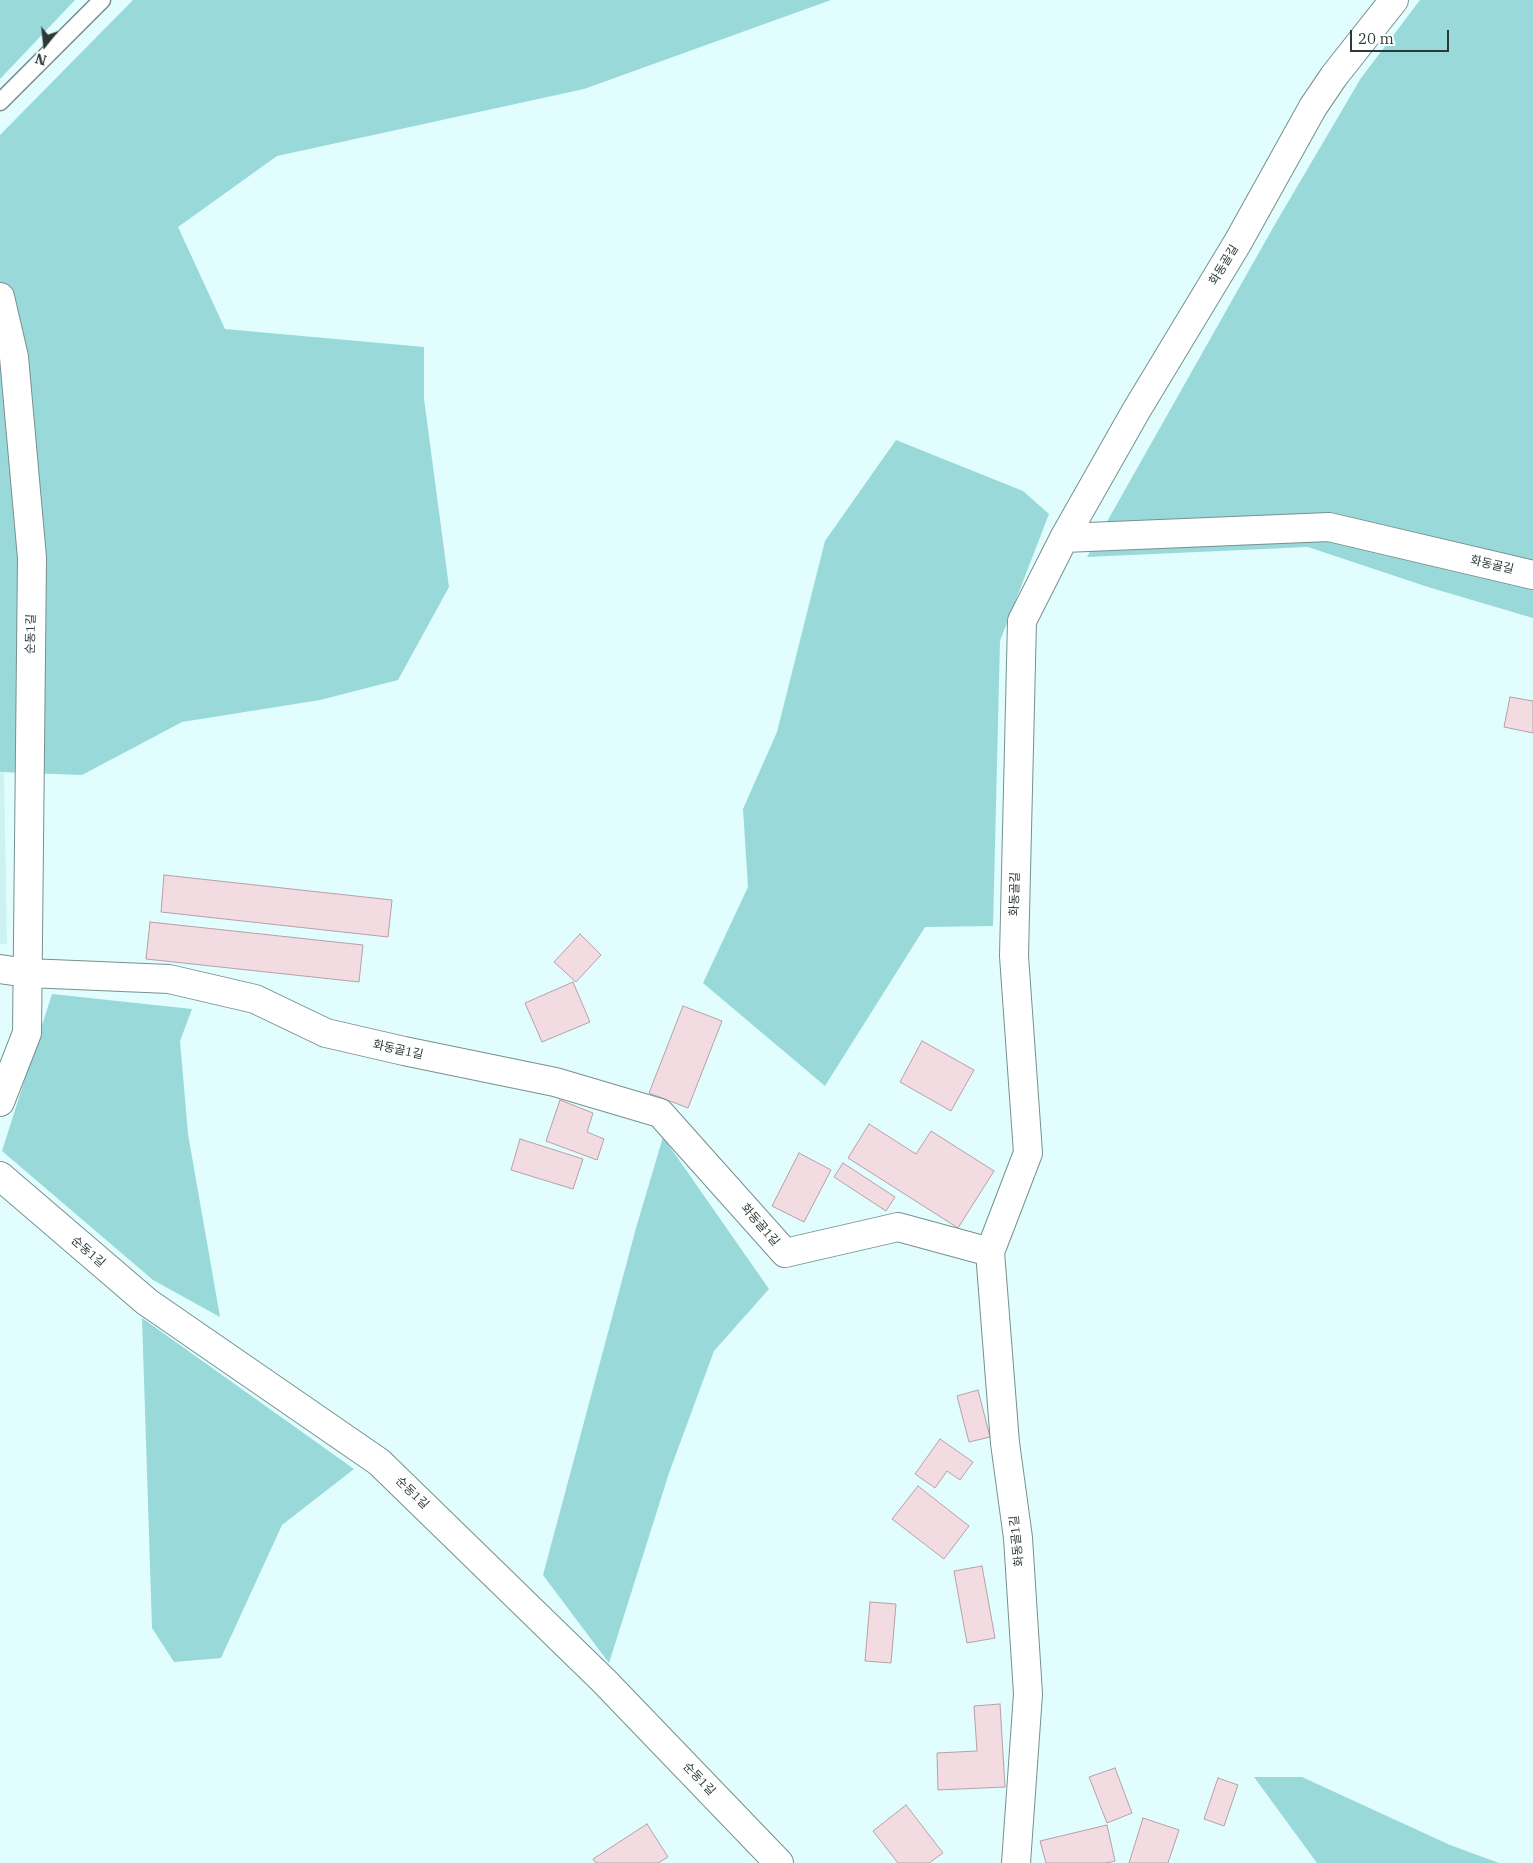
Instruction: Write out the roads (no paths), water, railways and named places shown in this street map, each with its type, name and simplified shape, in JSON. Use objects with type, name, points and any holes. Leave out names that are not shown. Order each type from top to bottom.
[{"type":"street","name":"화동골길","points":[[990,1252],[1028,1153],[1014,956],[1022,621],[1064,538],[1136,411],[1238,242],[1313,107],[1334,76],[1394,0]]},
{"type":"street","name":"순동1길","points":[[0,297],[14,357],[32,558],[27,1033],[0,1102]]},
{"type":"street","name":"화동골길","points":[[1064,538],[1329,527],[1533,575]]},
{"type":"street","points":[[0,969],[28,973]]},
{"type":"street","name":"화동골1길","points":[[28,973],[169,979],[255,999],[326,1033],[404,1052],[555,1082],[660,1112],[785,1253],[898,1227],[990,1252],[1005,1443],[1018,1538],[1028,1694],[1016,1863]]},
{"type":"street","name":"순동1길","points":[[0,1176],[146,1302],[380,1462],[604,1681],[779,1863]]},
{"type":"lane","points":[[0,102],[102,0]]}]
